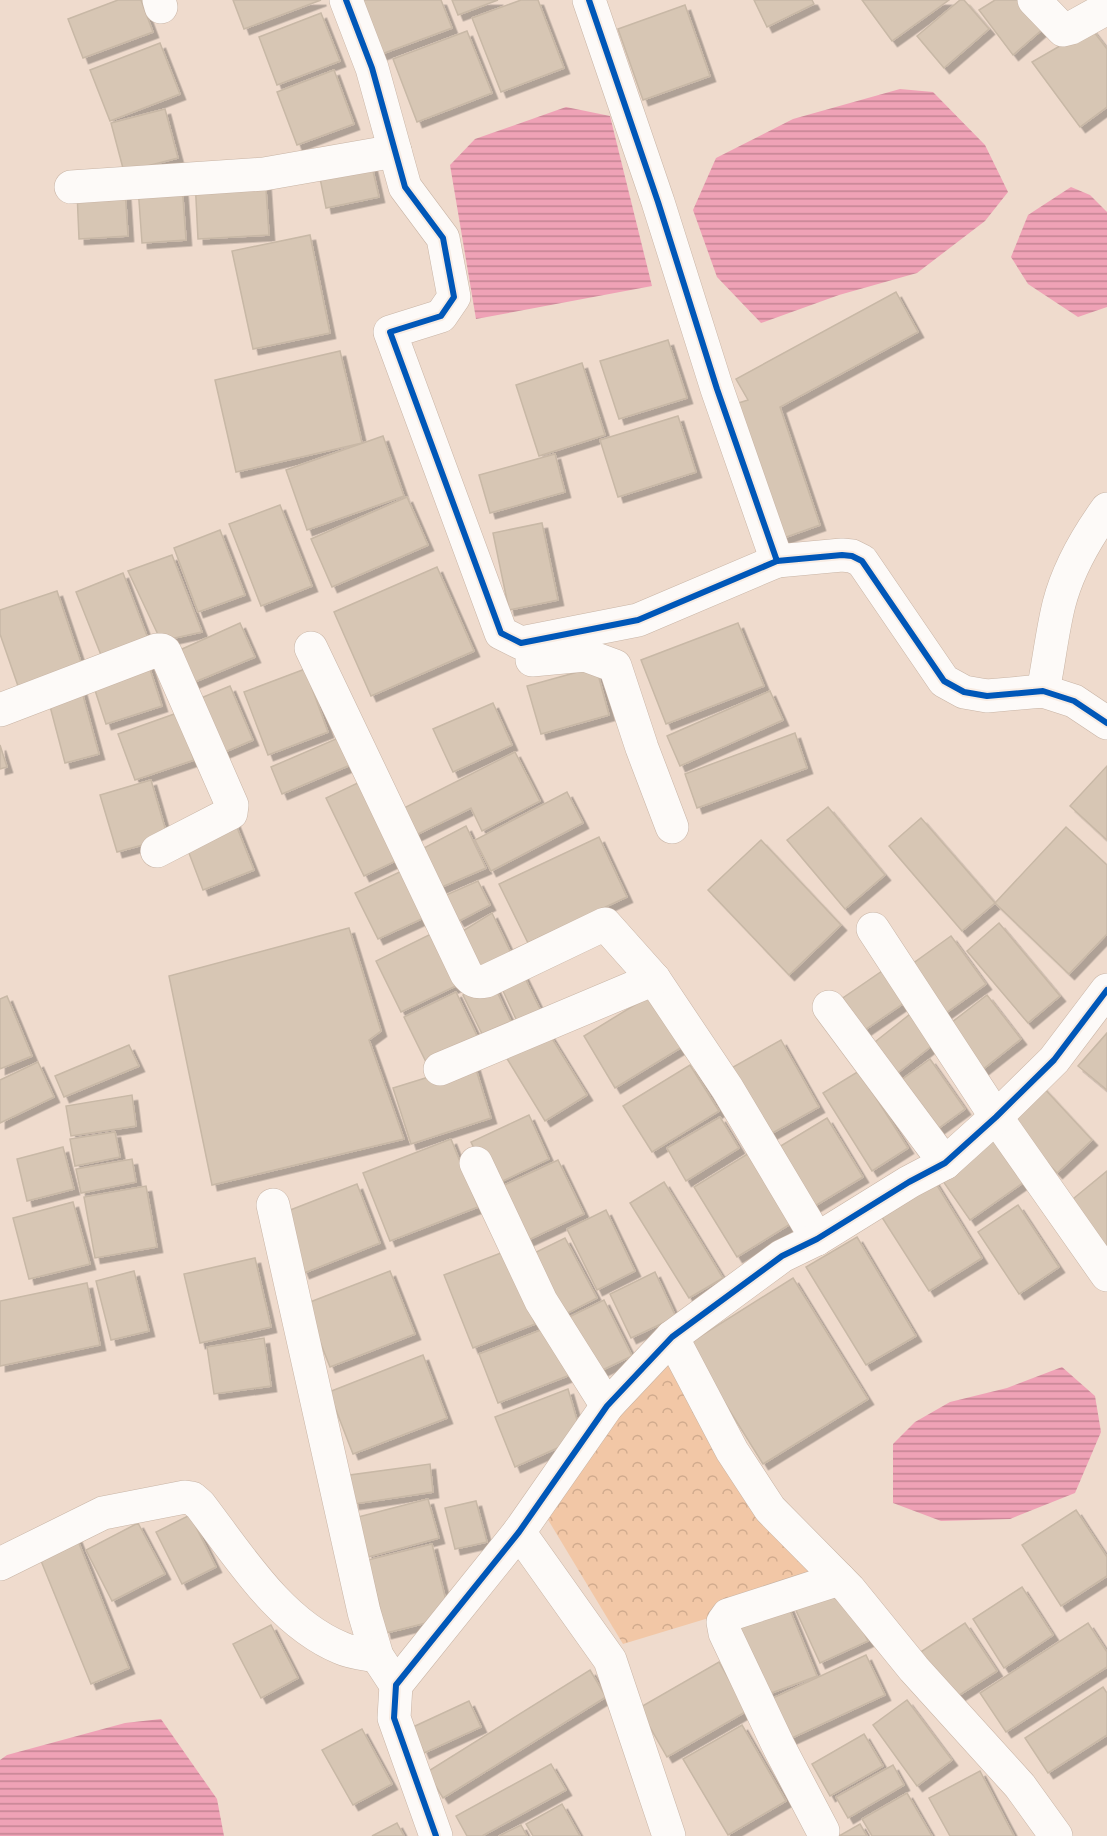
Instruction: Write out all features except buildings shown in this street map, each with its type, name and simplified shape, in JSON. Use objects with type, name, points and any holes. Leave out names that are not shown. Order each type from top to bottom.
[{"type":"street","points":[[346,0],[372,68],[405,187],[443,238],[454,297],[441,316],[390,332],[501,633],[515,662],[585,655],[615,666],[642,748],[672,827]]},
{"type":"street","points":[[589,0],[658,202],[717,389],[777,561]]},
{"type":"street","points":[[1034,0],[1064,30],[1107,8]]},
{"type":"street","points":[[71,187],[264,174],[395,151]]},
{"type":"street","points":[[1043,691],[1059,604],[1068,576],[1082,547],[1107,509]]},
{"type":"street","points":[[501,633],[521,644],[638,620],[777,561],[852,556],[862,561],[944,681],[964,692],[987,696],[1043,691],[1074,701],[1107,723]]},
{"type":"street","points":[[311,648],[471,980],[486,981],[605,924],[654,979],[727,1088],[817,1239]]},
{"type":"street","points":[[0,710],[157,650],[165,652],[232,805],[231,813],[157,851]]},
{"type":"street","points":[[873,928],[996,1117],[1107,1275]]},
{"type":"street","points":[[440,1069],[654,979]]},
{"type":"street","points":[[436,1836],[393,1718],[396,1685],[519,1532],[607,1406],[672,1337],[782,1256],[817,1239],[909,1182],[945,1163],[996,1117],[1053,1060],[1107,990]]},
{"type":"street","points":[[829,1008],[945,1163]]},
{"type":"street","points":[[476,1162],[542,1301],[607,1406]]},
{"type":"street","points":[[273,1205],[364,1612],[377,1656],[396,1685]]},
{"type":"street","points":[[672,1337],[732,1451],[770,1509],[839,1580],[914,1669],[1020,1785],[1056,1836]]},
{"type":"street","points":[[0,1564],[103,1514],[185,1497],[192,1498],[200,1505],[270,1596],[292,1617],[328,1642],[343,1649],[377,1656]]},
{"type":"street","points":[[519,1532],[610,1660],[669,1836]]},
{"type":"street","points":[[823,1831],[779,1748],[725,1633],[723,1622],[728,1616],[839,1580]]},
{"type":"green space","points":[[672,1355],[828,1582],[623,1644],[547,1518],[630,1396]]},
{"type":"shaded area","points":[[900,89],[933,92],[985,145],[1008,192],[985,221],[917,273],[839,295],[761,323],[717,277],[693,210],[716,158],[793,119]]},
{"type":"shaded area","points":[[566,107],[610,116],[652,286],[476,319],[450,165],[475,139]]},
{"type":"shaded area","points":[[1071,187],[1090,195],[1107,212],[1107,307],[1078,317],[1028,284],[1011,257],[1028,215]]},
{"type":"shaded area","points":[[1062,1367],[1095,1396],[1101,1432],[1075,1493],[1010,1519],[941,1521],[893,1503],[893,1444],[915,1422],[950,1402],[1007,1388]]},
{"type":"shaded area","points":[[161,1719],[217,1799],[224,1836],[0,1836],[0,1760],[7,1755],[125,1723]]},
{"type":"cycle path","points":[[346,0],[372,68],[405,187],[443,238],[454,297],[441,316],[390,332],[501,633],[521,643],[638,620],[777,561]]},
{"type":"cycle path","points":[[589,0],[658,202],[717,389],[777,561],[852,556],[862,561],[944,681],[964,692],[987,696],[1043,691],[1074,701],[1107,723]]},
{"type":"cycle path","points":[[436,1836],[394,1718],[396,1685],[519,1532],[607,1406],[672,1337],[782,1256],[817,1239],[909,1182],[945,1163],[1054,1060],[1107,990]]}]
